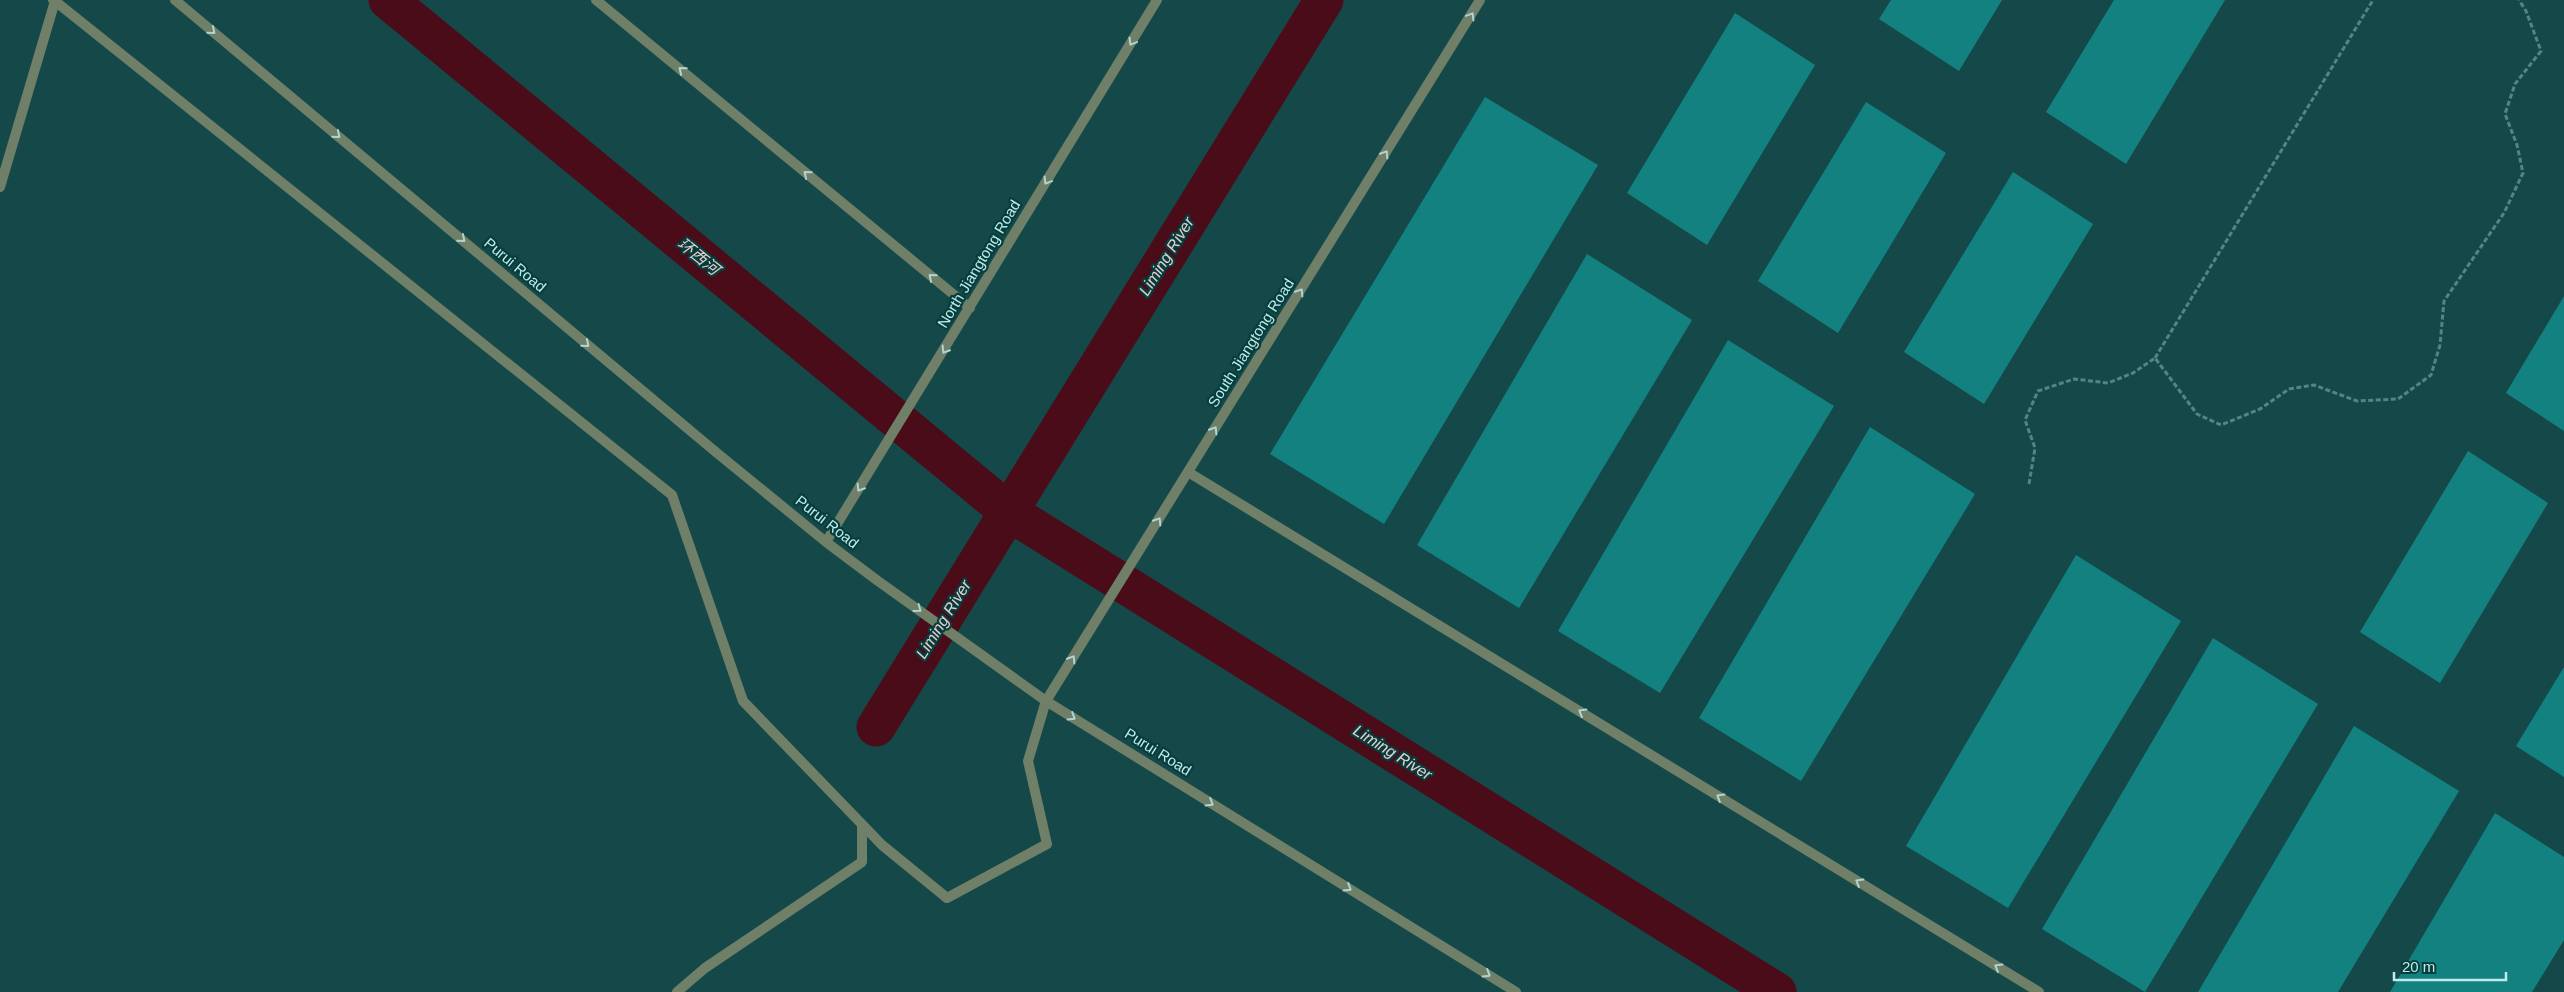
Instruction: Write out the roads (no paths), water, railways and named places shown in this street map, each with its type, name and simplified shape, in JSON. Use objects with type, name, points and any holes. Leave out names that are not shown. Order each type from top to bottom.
[{"type":"street","name":"Purui Road","points":[[175,0],[826,542],[878,581],[1046,701],[1516,992]]},
{"type":"street","points":[[596,0],[970,308]]},
{"type":"street","name":"North Jiangtong Road","points":[[826,542],[1157,0]]},
{"type":"street","name":"South Jiangtong Road","points":[[862,824],[882,845],[947,898],[1047,844],[1028,761],[1046,701],[1480,0]]},
{"type":"street","points":[[0,187],[54,1],[672,496],[744,700],[862,824],[862,862],[705,968],[677,992]]},
{"type":"street","points":[[1188,472],[2039,992]]},
{"type":"waterway","name":"Liming River","points":[[388,0],[1009,512],[1777,992]]},
{"type":"waterway","name":"Liming River","points":[[876,727],[1324,0]]},
{"type":"water label","name":"环西河","points":[[699,256]]}]
